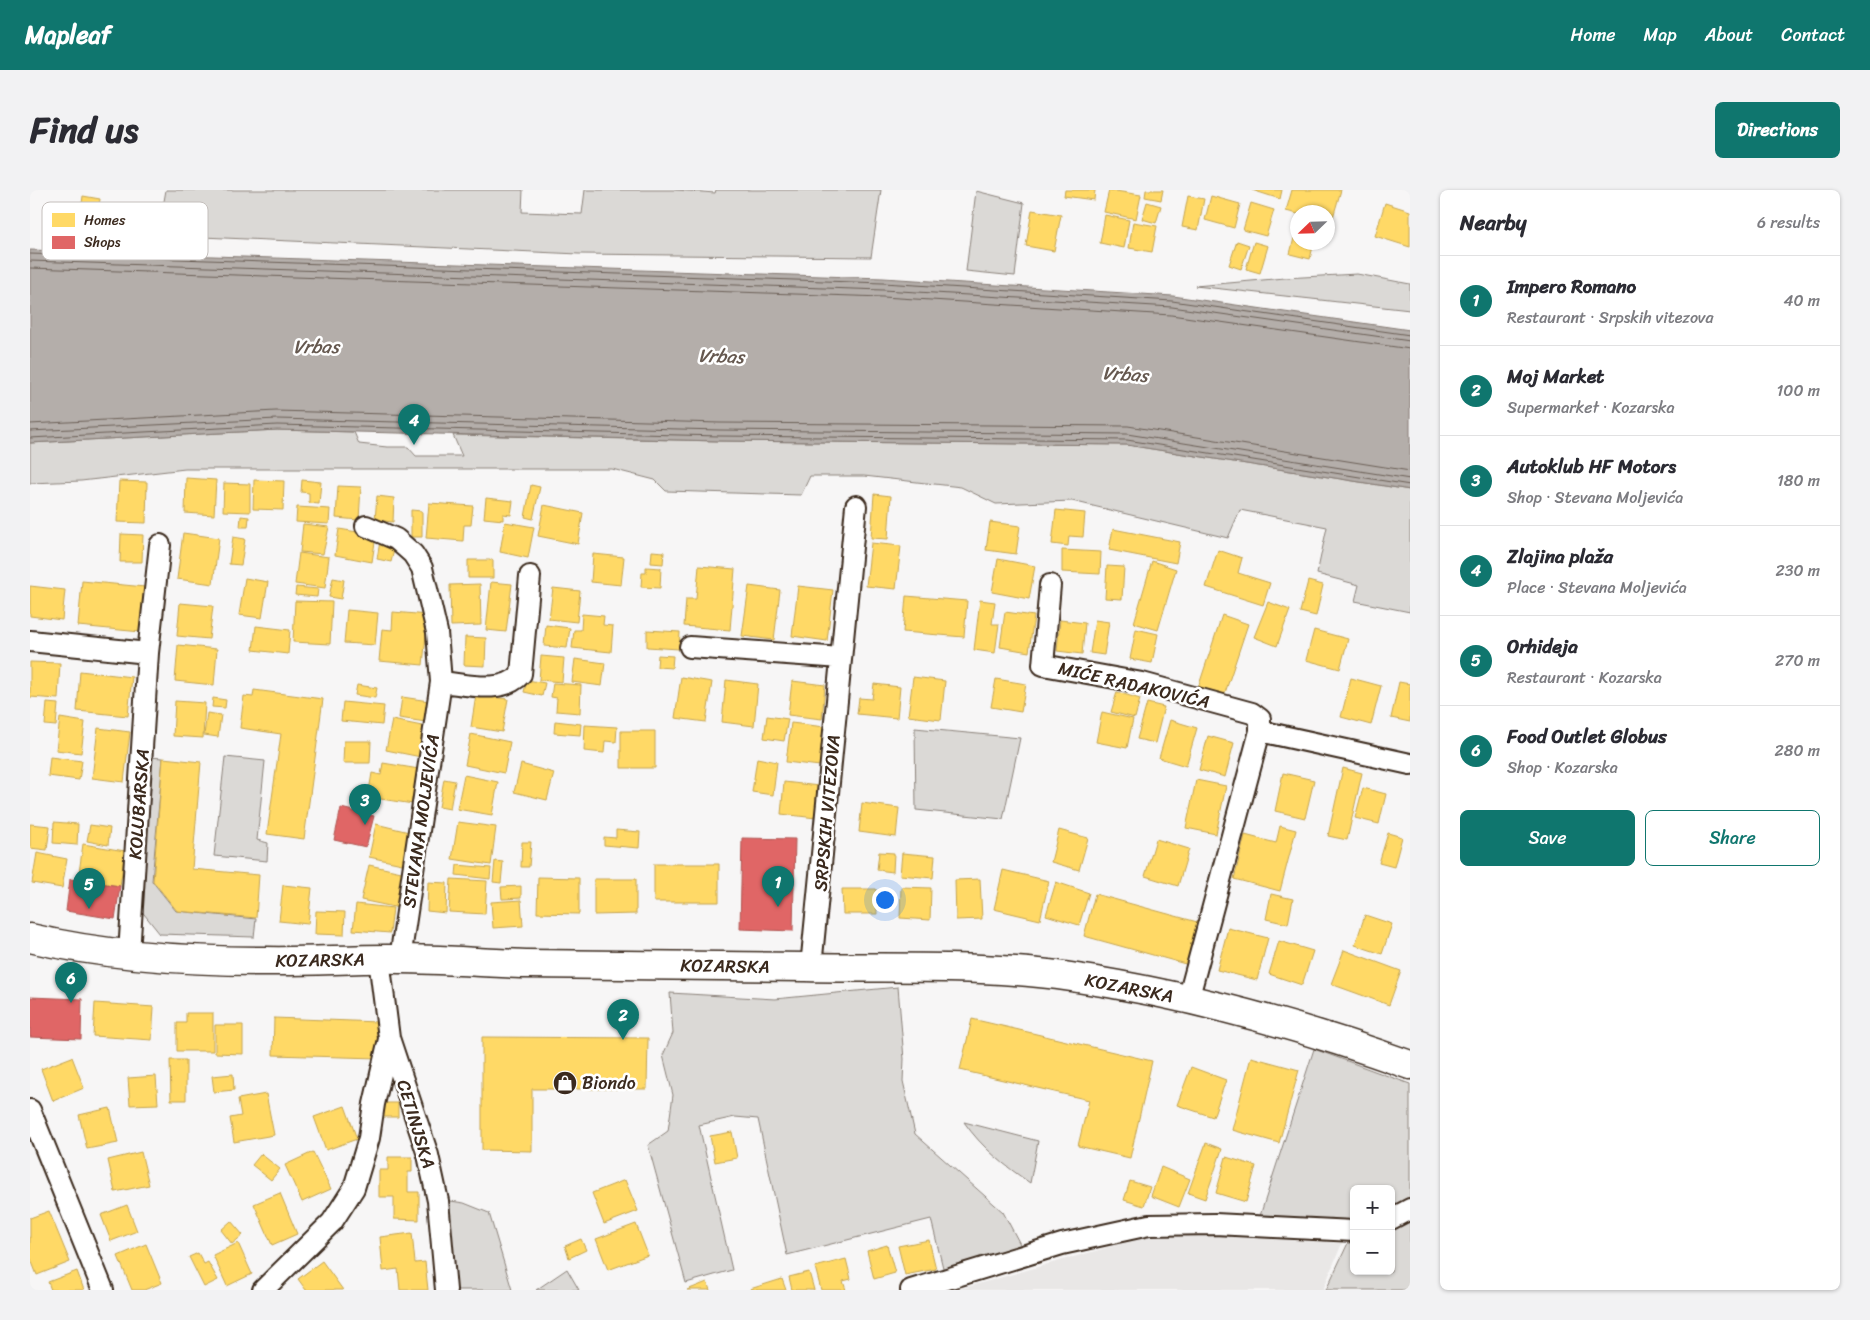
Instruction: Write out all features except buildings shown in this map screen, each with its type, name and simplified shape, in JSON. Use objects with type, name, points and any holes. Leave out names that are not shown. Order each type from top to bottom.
[{"type":"main road","name":"KOZARSKA","points":[[30,938],[58,944],[153,957],[266,961],[390,959],[523,964],[811,968],[929,966],[996,970],[1070,977],[1143,989],[1350,1044],[1410,1065]]},
{"type":"street","name":"SRPSKIH VITEZOVA","points":[[811,968],[856,506]]},
{"type":"street","name":"STEVANA MOLJEVIĆA","points":[[366,526],[396,539],[413,554],[422,568],[437,632],[441,682],[390,959]]},
{"type":"street","name":"KOLUBARSKA","points":[[129,954],[148,653],[160,545]]},
{"type":"street","points":[[441,682],[500,687],[517,679],[521,674],[530,576]]},
{"type":"street","name":"MIĆE RADAKOVIĆA","points":[[1050,585],[1042,665],[1142,683],[1252,713],[1260,719],[1260,731]]},
{"type":"street","points":[[30,641],[148,653]]},
{"type":"street","points":[[690,647],[841,658]]},
{"type":"street","points":[[1188,1000],[1260,731],[1410,764]]},
{"type":"street","name":"CETINJSKA","points":[[390,959],[389,1038],[428,1155],[438,1201],[446,1290]]},
{"type":"street","points":[[264,1290],[332,1222],[354,1188],[369,1138],[374,1104],[389,1038]]},
{"type":"street","points":[[30,1110],[103,1290]]},
{"type":"street","points":[[1395,1217],[1410,1209]]},
{"type":"street","points":[[911,1290],[1062,1244],[1149,1225],[1215,1224],[1350,1231]]},
{"type":"shaded area","points":[[166,190],[523,190],[522,212],[582,214],[585,190],[676,190],[715,193],[716,190],[881,190],[871,257],[579,254],[208,237],[208,202],[164,202]]},
{"type":"shaded area","points":[[976,191],[1024,203],[1015,276],[966,271]]},
{"type":"shaded area","points":[[1357,274],[1410,284],[1410,310],[1195,286],[1285,278]]},
{"type":"shaded area","points":[[277,430],[354,432],[359,444],[408,447],[416,456],[462,456],[453,435],[719,441],[1127,445],[1410,490],[1410,612],[1355,601],[1359,585],[1317,574],[1327,527],[1240,510],[1228,538],[1072,501],[996,504],[961,487],[864,476],[810,476],[801,495],[666,491],[655,480],[612,469],[185,469],[81,481],[30,483],[30,443]]},
{"type":"shaded area","points":[[915,728],[1020,738],[1003,819],[916,810]]},
{"type":"shaded area","points":[[149,757],[163,758],[152,881],[176,911],[256,919],[254,937],[160,934],[140,909]]},
{"type":"shaded area","points":[[225,757],[265,761],[257,840],[268,843],[267,861],[214,856]]},
{"type":"shaded area","points":[[898,987],[904,1059],[903,1081],[915,1134],[1003,1212],[1021,1246],[944,1272],[931,1219],[787,1255],[758,1119],[735,1117],[699,1125],[732,1270],[686,1283],[648,1145],[668,1131],[673,1095],[663,1055],[673,1033],[670,993],[775,999]]},
{"type":"shaded area","points":[[1314,1049],[1410,1084],[1410,1200],[1395,1208],[1395,1185],[1350,1185],[1350,1221],[1259,1219]]},
{"type":"shaded area","points":[[964,1122],[1038,1141],[1030,1183],[994,1156]]},
{"type":"shaded area","points":[[444,1200],[464,1203],[489,1213],[512,1290],[454,1290]]},
{"type":"shaded area","points":[[1410,1221],[1410,1290],[1326,1290],[1348,1243],[1350,1243],[1350,1275],[1395,1275],[1395,1229]]},
{"type":"shaded area","points":[[1247,1235],[1342,1243],[1323,1290],[956,1290],[1145,1237]]},
{"type":"shaded area","points":[[567,1269],[579,1290],[536,1290]]},
{"type":"water","name":"Vrbas","points":[[30,250],[42,250],[42,260],[208,260],[208,256],[883,278],[1173,296],[1410,330],[1410,490],[1127,445],[719,441],[277,430],[30,443]]},
{"type":"place","name":"Zlajina plaža","points":[[414,445]]},
{"type":"place","name":"Autoklub HF Motors","points":[[365,825]]},
{"type":"place","name":"Impero Romano","points":[[778,907]]},
{"type":"place","name":"Orhideja","points":[[89,909]]},
{"type":"place","name":"Food Outlet Globus","points":[[71,1003]]},
{"type":"place","name":"Moj Market","points":[[623,1040]]},
{"type":"place","name":"Biondo","points":[[565,1083]]}]
